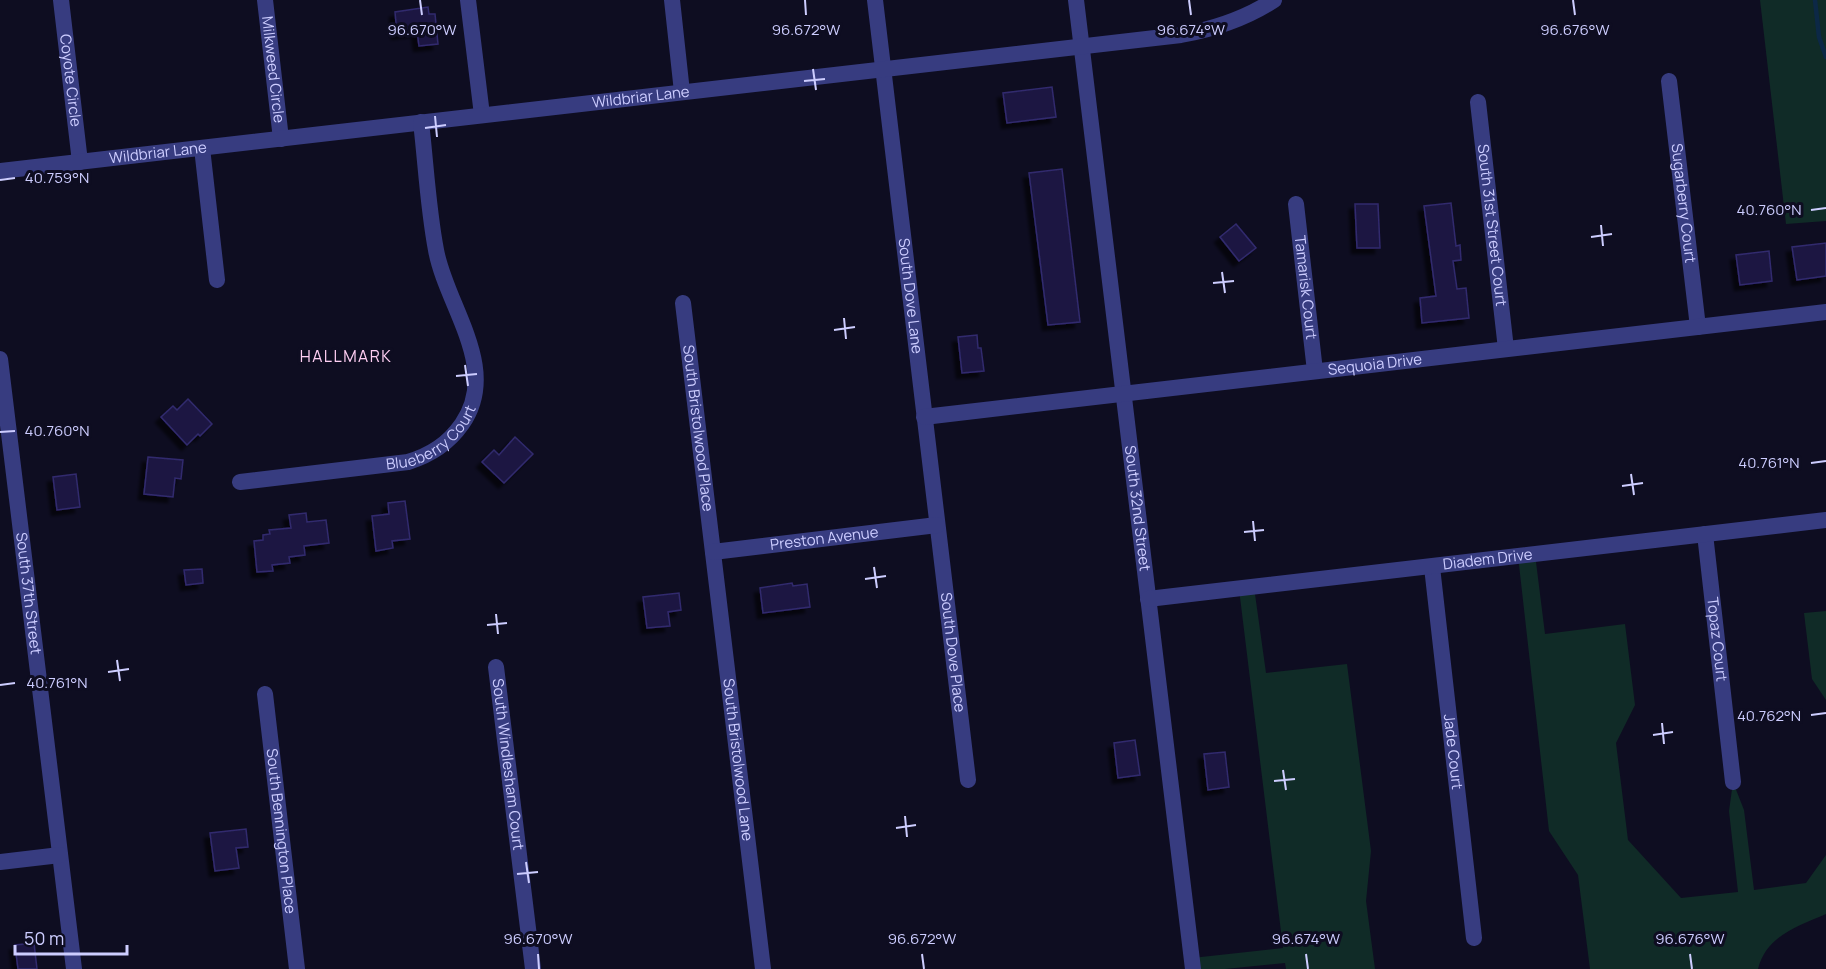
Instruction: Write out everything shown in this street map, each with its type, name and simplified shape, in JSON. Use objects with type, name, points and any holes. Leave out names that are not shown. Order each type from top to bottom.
[{"type":"street","name":"Coyote Circle","points":[[61,0],[80,162]]},
{"type":"street","name":"Milkweed Circle","points":[[264,0],[281,139]]},
{"type":"street","points":[[468,0],[482,115]]},
{"type":"street","points":[[672,0],[682,92]]},
{"type":"street","name":"South Dove Lane","points":[[875,0],[937,525]]},
{"type":"street","name":"South 32nd Street","points":[[1076,0],[1193,969]]},
{"type":"street","name":"Wildbriar Lane","points":[[0,171],[1204,30],[1232,22],[1274,0]]},
{"type":"street","name":"Sugarberry Court","points":[[1669,81],[1698,327]]},
{"type":"street","name":"South 31st Street Court","points":[[1478,102],[1506,349]]},
{"type":"street","name":"Blueberry Court","points":[[240,482],[408,462],[442,447],[466,419],[473,401],[476,383],[475,365],[472,351],[441,273],[436,250],[421,122]]},
{"type":"street","points":[[202,148],[217,280]]},
{"type":"street","name":"Tamarisk Court","points":[[1296,204],[1315,371]]},
{"type":"street","name":"South Bristolwood Place","points":[[682,303],[712,552]]},
{"type":"street","name":"Sequoia Drive","points":[[924,417],[1826,312]]},
{"type":"street","name":"South 37th Street","points":[[0,359],[74,969]]},
{"type":"street","name":"Diadem Drive","points":[[1149,598],[1826,520]]},
{"type":"street","name":"Preston Avenue","points":[[712,552],[937,525]]},
{"type":"street","name":"South Dove Place","points":[[937,525],[968,780]]},
{"type":"street","name":"Topaz Court","points":[[1705,534],[1733,782]]},
{"type":"street","name":"South Bristolwood Lane","points":[[712,552],[763,969]]},
{"type":"street","name":"Jade Court","points":[[1432,567],[1474,938]]},
{"type":"street","name":"South Windlesham Court","points":[[496,667],[533,969]]},
{"type":"street","name":"South Bennington Place","points":[[265,694],[297,969]]},
{"type":"street","points":[[0,862],[60,855]]},
{"type":"green space","points":[[1760,0],[1826,0],[1826,221],[1786,224]]},
{"type":"green space","points":[[1535,554],[1545,634],[1625,624],[1635,705],[1616,743],[1628,840],[1681,898],[1738,892],[1729,811],[1733,782],[1744,810],[1754,890],[1806,883],[1826,855],[1826,914],[1794,928],[1776,940],[1768,948],[1758,969],[1590,969],[1578,875],[1549,831],[1518,556]]},
{"type":"green space","points":[[1254,587],[1266,673],[1347,664],[1371,851],[1366,901],[1375,969],[1286,969],[1285,963],[1225,969],[1193,969],[1192,958],[1283,948],[1239,589]]},
{"type":"green space","points":[[1826,611],[1826,700],[1812,679],[1804,613]]},
{"type":"building","points":[[428,7],[429,14],[435,14],[438,44],[419,46],[417,31],[397,34],[395,12]]},
{"type":"building","points":[[1052,87],[1056,117],[1007,123],[1003,93]]},
{"type":"building","points":[[1062,169],[1080,322],[1048,325],[1029,173]]},
{"type":"building","points":[[1451,203],[1456,246],[1460,245],[1461,260],[1453,261],[1457,289],[1466,288],[1469,318],[1422,323],[1420,298],[1436,296],[1424,206]]},
{"type":"building","points":[[1355,204],[1378,204],[1380,248],[1357,248]]},
{"type":"building","points":[[1236,224],[1256,248],[1239,261],[1220,237]]},
{"type":"building","points":[[1826,243],[1826,276],[1797,280],[1792,247]]},
{"type":"building","points":[[1769,251],[1772,281],[1740,285],[1736,255]]},
{"type":"building","points":[[977,335],[984,371],[962,373],[958,337]]},
{"type":"building","points":[[188,399],[212,424],[187,445],[161,417],[173,406],[177,410]]},
{"type":"building","points":[[515,437],[533,454],[504,483],[482,462],[494,450],[499,455]]},
{"type":"building","points":[[148,457],[183,460],[181,479],[175,478],[173,497],[144,494]]},
{"type":"building","points":[[76,474],[80,507],[57,510],[53,477]]},
{"type":"building","points":[[405,501],[410,539],[392,541],[393,548],[376,551],[372,516],[389,514],[388,503]]},
{"type":"building","points":[[306,513],[307,522],[326,520],[329,543],[304,546],[305,555],[289,557],[290,563],[272,565],[273,571],[257,572],[254,541],[263,540],[263,535],[270,534],[269,530],[291,528],[289,515]]},
{"type":"building","points":[[202,569],[203,583],[186,585],[184,570]]},
{"type":"building","points":[[792,583],[793,586],[807,584],[810,607],[763,613],[760,588]]},
{"type":"building","points":[[679,593],[681,610],[668,612],[670,626],[647,628],[643,597]]},
{"type":"building","points":[[1135,740],[1140,775],[1118,778],[1114,743]]},
{"type":"building","points":[[1225,752],[1229,787],[1208,790],[1204,754]]},
{"type":"building","points":[[246,829],[248,847],[236,848],[239,868],[215,871],[210,833]]},
{"type":"building","points":[[34,943],[37,969],[18,969],[15,945]]},
{"type":"waterway","points":[[1815,0],[1819,37],[1826,57]]},
{"type":"district","name":"HALLMARK","points":[[346,356]]}]
